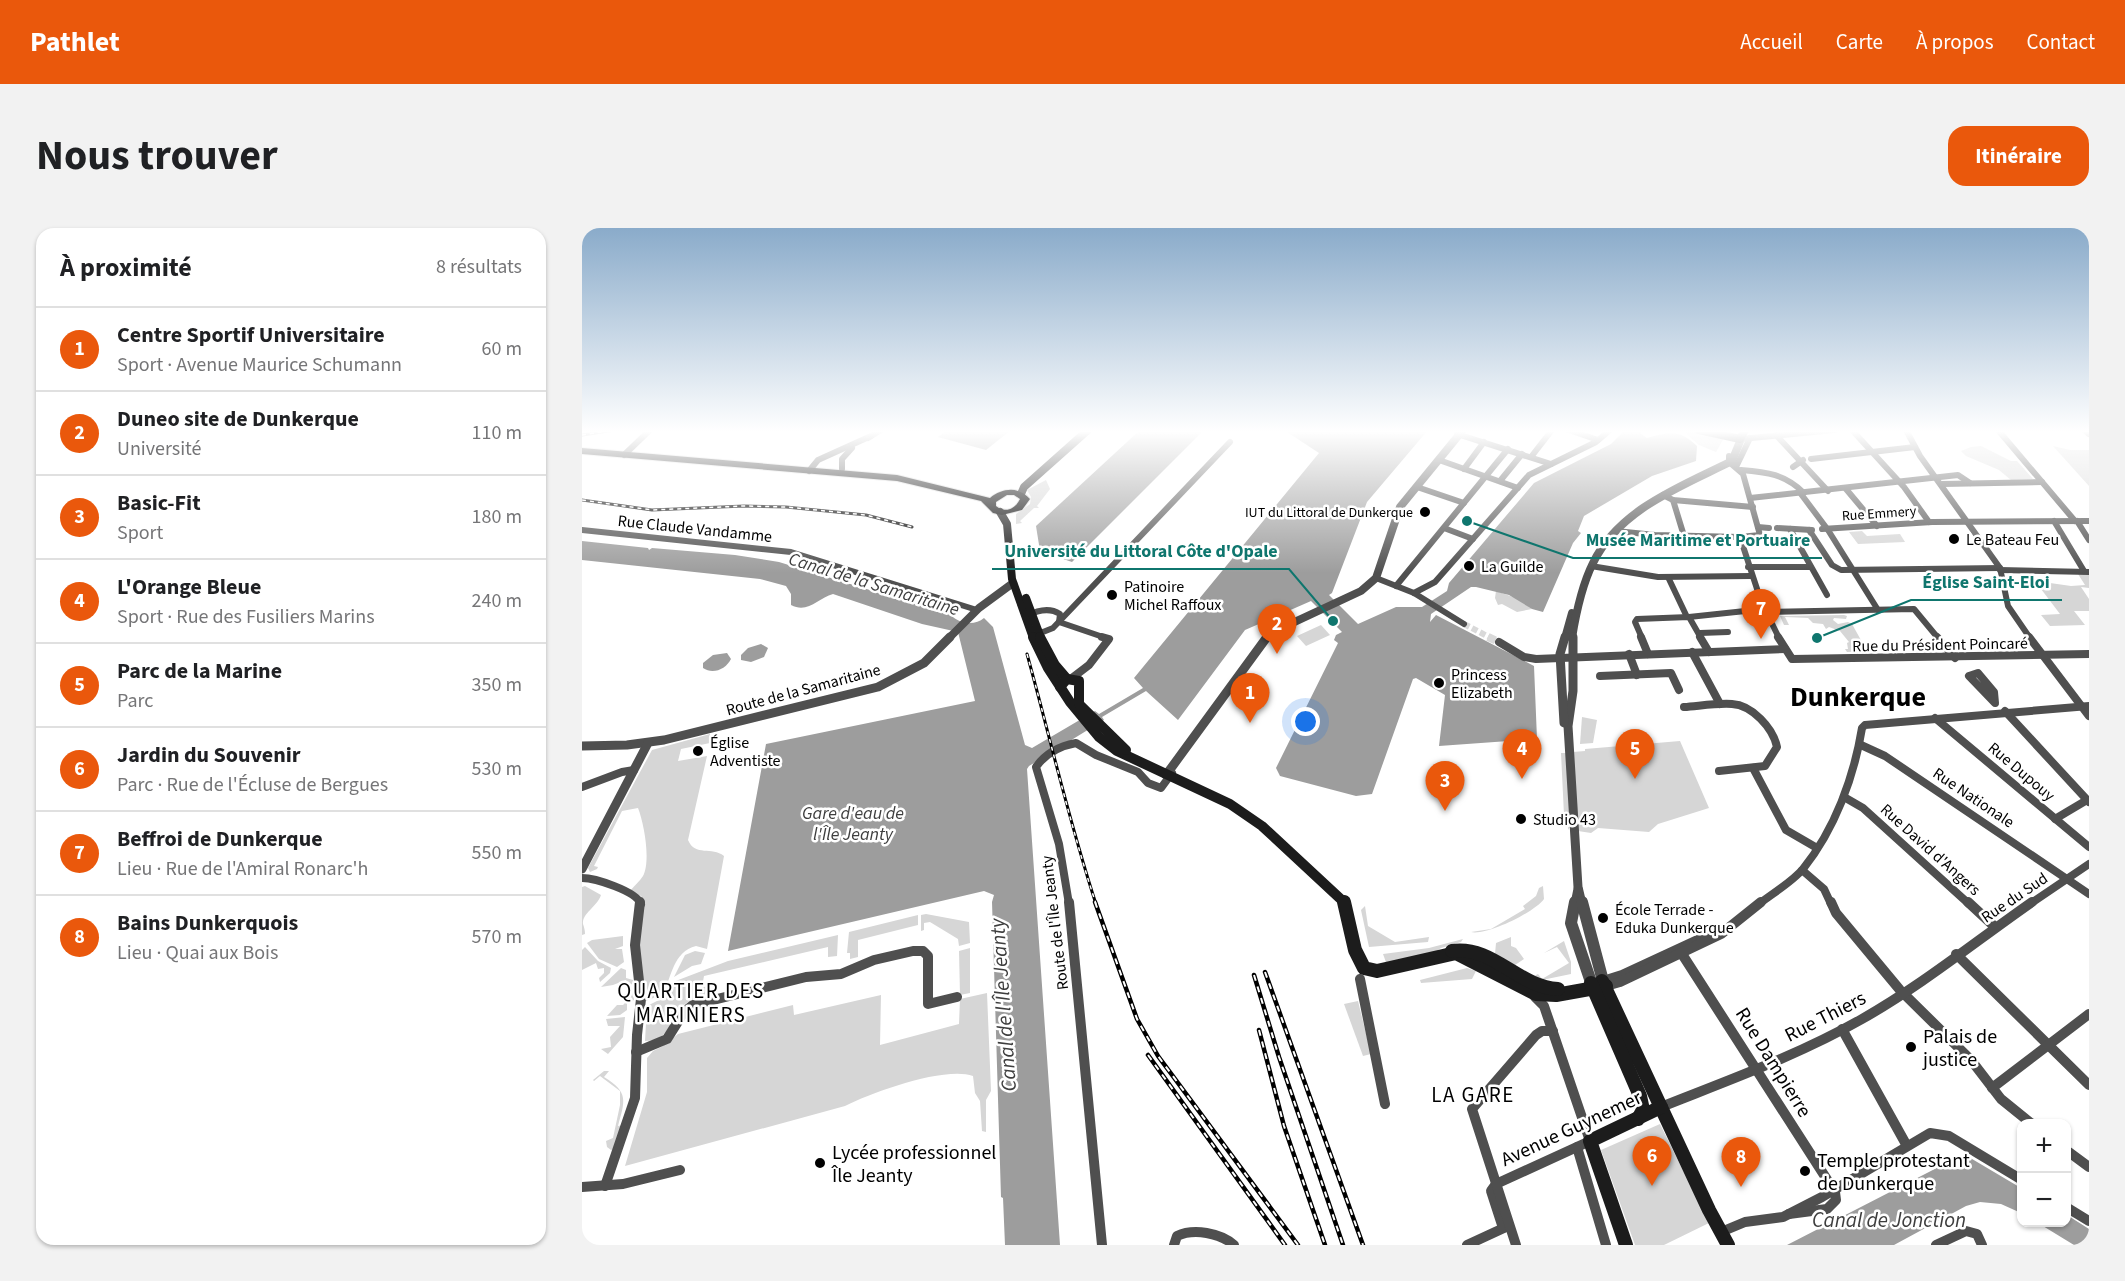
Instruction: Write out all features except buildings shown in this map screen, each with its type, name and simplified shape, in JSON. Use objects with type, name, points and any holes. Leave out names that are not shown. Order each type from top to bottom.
[{"type":"main road","points":[[888,477],[917,481],[980,497],[990,504],[992,509],[1000,512],[1013,511]]},
{"type":"main road","points":[[919,477],[986,496],[1021,494],[1025,498],[1025,503],[1013,511],[1009,518],[1016,581]]},
{"type":"main road","points":[[990,504],[1030,477]]},
{"type":"main road","points":[[1021,494],[1024,487],[1034,477]]},
{"type":"main road","points":[[1000,512],[1005,519],[1016,581],[1024,600],[1029,629],[1062,690],[1117,751],[1225,801],[1251,816],[1344,902],[1348,908],[1360,972],[1377,971],[1446,953],[1463,955],[1547,995],[1598,984]]},
{"type":"main road","points":[[1028,616],[1039,632],[1059,673],[1075,682]]},
{"type":"main road","points":[[1075,682],[1077,699],[1083,713]]},
{"type":"main road","points":[[1062,690],[1072,693],[1075,682]]},
{"type":"main road","points":[[1598,984],[1643,1105],[1638,1119]]},
{"type":"main road","points":[[1598,984],[1661,1107],[1724,1239]]},
{"type":"main road","points":[[1638,1091],[1650,1104],[1661,1107]]},
{"type":"main road","name":"Avenue Guynemer","points":[[1583,1144],[1661,1107]]},
{"type":"main road","points":[[1583,1144],[1626,1245]]},
{"type":"street","points":[[1044,643],[1053,628],[1081,597],[1196,477]]},
{"type":"street","points":[[1169,774],[1273,630],[1366,588],[1376,578],[1399,510],[1425,477]]},
{"type":"street","points":[[1396,586],[1486,477]]},
{"type":"street","points":[[1487,477],[1518,488]]},
{"type":"street","points":[[1500,482],[1504,477]]},
{"type":"street","points":[[1414,593],[1436,582],[1527,477]]},
{"type":"street","points":[[1568,734],[1562,714],[1556,656],[1588,565],[1614,531],[1640,510],[1661,494],[1699,477]]},
{"type":"street","points":[[1614,531],[1684,536],[1760,535],[1750,498],[1739,477]]},
{"type":"street","points":[[1787,477],[1802,494],[1854,570],[1878,610]]},
{"type":"street","points":[[1816,477],[1828,491]]},
{"type":"street","points":[[1896,477],[1929,522]]},
{"type":"street","points":[[1750,498],[1941,477]]},
{"type":"street","points":[[1962,477],[1970,483]]},
{"type":"street","points":[[2038,477],[2076,521],[2089,540]]},
{"type":"street","points":[[1937,478],[2000,569],[2007,604],[2045,656],[2085,704],[2089,716]]},
{"type":"street","points":[[1941,484],[2042,482]]},
{"type":"street","points":[[1417,487],[1464,503]]},
{"type":"street","points":[[1846,489],[1876,526]]},
{"type":"street","points":[[1661,494],[1673,500],[1753,507]]},
{"type":"street","points":[[1673,500],[1684,536]]},
{"type":"street","name":"Rue Emmery","points":[[1824,529],[1929,522],[2089,520]]},
{"type":"street","points":[[2054,521],[2087,572]]},
{"type":"street","points":[[1758,527],[1769,528]]},
{"type":"street","points":[[1444,528],[1473,539]]},
{"type":"street","points":[[1777,528],[1811,530],[1836,568],[2087,572]]},
{"type":"street","points":[[1790,529],[1827,595]]},
{"type":"street","name":"Rue Claude Vandamme","points":[[582,530],[791,552],[974,613]]},
{"type":"street","points":[[1598,984],[1571,923],[1578,887],[1568,734],[1573,691],[1571,656],[1577,612],[1592,566],[1614,531]]},
{"type":"street","points":[[1499,642],[1531,659],[1556,656],[1785,649],[1764,610],[1740,537]]},
{"type":"street","points":[[1592,566],[1668,577],[1751,576]]},
{"type":"street","points":[[1748,567],[1810,567]]},
{"type":"street","points":[[1668,577],[1709,652]]},
{"type":"street","points":[[1376,578],[1414,593],[1464,624]]},
{"type":"street","points":[[974,613],[1016,581]]},
{"type":"street","points":[[1028,616],[1065,606],[1081,597]]},
{"type":"street","points":[[1024,600],[1059,613],[1059,621]]},
{"type":"street","points":[[1648,654],[1635,622],[1637,619],[1764,610],[1913,609],[1920,614],[1955,658]]},
{"type":"street","name":"Route de la Samaritaine","points":[[582,746],[648,743],[873,689],[897,679],[920,665],[974,613]]},
{"type":"street","points":[[1059,621],[1109,639],[1075,682]]},
{"type":"street","points":[[1029,629],[1039,632],[1053,628]]},
{"type":"street","points":[[1700,633],[1728,632]]},
{"type":"street","name":"Rue du Président Poincaré","points":[[1785,649],[1792,659],[2089,654]]},
{"type":"street","points":[[1692,652],[1720,704]]},
{"type":"street","points":[[1629,654],[1637,675]]},
{"type":"street","points":[[1600,676],[1671,673],[1679,690]]},
{"type":"street","points":[[1995,703],[2088,801],[2055,819]]},
{"type":"street","points":[[1684,707],[1734,704],[1762,718],[1776,742],[1777,747],[1766,765],[1719,771]]},
{"type":"street","points":[[1598,984],[1617,984],[1721,934],[1802,870],[1835,820],[1861,745],[1862,728],[1866,725],[2085,704]]},
{"type":"street","name":"Rue Dupouy","points":[[1935,718],[2089,847]]},
{"type":"street","points":[[582,869],[586,854],[648,743]]},
{"type":"street","name":"Route de l'Île Jeanty","points":[[1102,1245],[1067,886],[1059,844],[1036,767],[1040,761],[1065,746],[1078,743],[1100,757],[1138,772],[1153,786],[1161,788],[1169,774]]},
{"type":"street","name":"Rue Nationale","points":[[1861,745],[1885,756],[2089,894]]},
{"type":"street","points":[[1753,768],[1785,829],[1817,848]]},
{"type":"street","points":[[582,787],[622,771],[634,770]]},
{"type":"street","name":"Rue David d'Angers","points":[[1844,797],[1860,806],[1995,927]]},
{"type":"street","name":"Rue du Sud","points":[[1904,994],[1956,954],[2089,864]]},
{"type":"street","points":[[1802,870],[1826,891],[1836,913],[1904,994],[1964,1053],[2001,1099],[2026,1119]]},
{"type":"street","points":[[582,878],[594,878],[636,897],[640,902],[635,948],[641,999],[636,1052],[636,1091],[632,1111],[605,1186]]},
{"type":"street","points":[[1598,984],[1734,923]]},
{"type":"street","points":[[636,1052],[666,1040],[682,1013],[693,1005],[806,977],[842,974],[874,960],[916,950],[925,952],[929,959],[928,1004],[957,997]]},
{"type":"street","name":"Rue Dampierre","points":[[1682,954],[1834,1190]]},
{"type":"street","points":[[1956,954],[2089,1085]]},
{"type":"street","points":[[1360,972],[1385,1104]]},
{"type":"street","points":[[1533,988],[1542,1003],[1553,1031],[1583,1144],[1606,1245]]},
{"type":"street","name":"Rue Thiers","points":[[1661,1107],[1807,1048],[1904,994]]},
{"type":"street","points":[[1992,1088],[2089,1014]]},
{"type":"street","points":[[1842,1029],[1907,1146]]},
{"type":"street","points":[[1516,1245],[1491,1191],[1496,1184],[1472,1113],[1473,1105],[1536,1035],[1542,1031],[1553,1031]]},
{"type":"street","points":[[1724,1239],[1745,1222],[1777,1219],[1789,1214],[1816,1214],[1832,1206],[1837,1199],[1834,1190],[1926,1134],[1936,1133],[1949,1136],[2017,1177]]},
{"type":"street","name":"Avenue Guynemer","points":[[1496,1184],[1583,1144]]},
{"type":"street","points":[[2071,1153],[2089,1167]]},
{"type":"street","points":[[582,1187],[629,1183],[680,1170]]},
{"type":"street","points":[[2071,1210],[2089,1221]]},
{"type":"street","points":[[1467,1245],[1506,1226]]},
{"type":"street","points":[[1936,1245],[1964,1231],[1980,1240]]},
{"type":"street","points":[[1174,1245],[1177,1236],[1186,1232],[1225,1238],[1234,1245]]},
{"type":"shaded area","points":[[2008,477],[2033,479],[2011,480]]},
{"type":"shaded area","points":[[2081,477],[2089,477],[2089,486]]},
{"type":"shaded area","points":[[1046,480],[1050,489],[1037,506],[1039,508],[1034,508],[1020,521],[1022,523],[1016,524],[1016,514],[1030,504],[1031,497],[1027,490]]},
{"type":"shaded area","points":[[1862,531],[1867,536],[1900,534],[1905,542],[1858,544],[1849,532]]},
{"type":"shaded area","points":[[2078,574],[2089,574],[2089,588],[2081,587],[2089,599],[2089,611],[2074,611],[2085,625],[2050,626],[2041,615],[2060,614],[2038,585],[2045,586],[2043,582],[2071,586],[2085,585]]},
{"type":"shaded area","points":[[1496,591],[1516,598],[1532,609],[1517,612],[1502,604],[1498,605],[1495,598]]},
{"type":"shaded area","points":[[1780,616],[1847,616],[1846,619],[1834,618],[1833,620],[1838,624],[1848,622],[1852,624],[1867,651],[1847,652],[1845,649],[1848,649],[1847,643],[1849,642],[1840,631],[1829,627],[1826,629],[1823,624],[1813,623],[1808,618],[1785,617],[1789,625],[1784,625]]},
{"type":"shaded area","points":[[1321,625],[1330,635],[1306,646],[1297,636]]},
{"type":"shaded area","points":[[1582,717],[1597,720],[1593,743],[1580,744]]},
{"type":"shaded area","points":[[710,734],[710,743],[681,749],[678,761],[707,756],[688,840],[699,850],[724,856],[707,949],[696,946],[682,954],[674,966],[663,994],[646,1001],[639,948],[644,901],[641,896],[630,891],[643,876],[647,852],[638,808],[622,811],[594,866],[598,867],[597,869],[590,872],[588,868],[652,750]]},
{"type":"shaded area","points":[[1680,741],[1709,808],[1658,824],[1649,832],[1598,828],[1591,833],[1578,831],[1573,752]]},
{"type":"shaded area","points":[[1561,753],[1566,753],[1571,825],[1568,830],[1568,816],[1564,815]]},
{"type":"shaded area","points":[[585,886],[601,895],[583,920],[585,934],[582,935],[582,887]]},
{"type":"shaded area","points":[[1543,886],[1544,899],[1539,904],[1510,922],[1491,929],[1525,909],[1523,906],[1536,896],[1539,888]]},
{"type":"shaded area","points":[[1365,906],[1368,926],[1395,942],[1429,937],[1428,942],[1369,947],[1361,910]]},
{"type":"shaded area","points":[[918,915],[918,925],[858,940],[858,957],[850,959],[850,953],[847,953],[849,932]]},
{"type":"shaded area","points":[[921,915],[969,922],[970,943],[959,946],[958,939],[930,922],[924,923],[924,930],[921,931]]},
{"type":"shaded area","points":[[838,935],[837,956],[828,957],[828,947],[704,976],[702,987],[708,986],[704,997],[684,1005],[663,1035],[645,1041],[647,1006],[667,996],[673,982],[728,961]]},
{"type":"shaded area","points":[[623,936],[623,946],[615,949],[622,949],[624,962],[617,967],[599,959],[587,943],[592,940]]},
{"type":"shaded area","points":[[1511,937],[1511,946],[1516,948],[1524,959],[1515,965],[1495,954],[1496,943]]},
{"type":"shaded area","points":[[1463,939],[1461,942],[1441,948],[1430,955],[1387,965],[1383,954],[1429,948]]},
{"type":"shaded area","points":[[1564,941],[1571,962],[1571,974],[1542,980],[1534,976],[1538,974],[1542,979],[1569,963],[1557,947],[1544,953]]},
{"type":"shaded area","points":[[585,947],[598,961],[611,968],[610,973],[600,982],[599,978],[604,973],[604,968],[598,969],[596,963],[582,970],[582,950]]},
{"type":"shaded area","points":[[970,948],[970,993],[960,995],[959,951]]},
{"type":"shaded area","points":[[695,951],[705,953],[701,964],[692,966],[674,977],[685,955]]},
{"type":"shaded area","points":[[621,968],[626,970],[626,978],[633,980],[634,1000],[627,1003],[627,1010],[620,1015],[607,1016],[617,1005],[623,1005],[629,999],[628,995],[633,989],[633,984],[627,985],[626,980],[601,987]]},
{"type":"shaded area","points":[[1467,968],[1476,971],[1472,979],[1421,983],[1420,980]]},
{"type":"shaded area","points":[[987,993],[991,1091],[986,1100],[986,1132],[982,1131],[980,1101],[975,1093],[973,1076],[945,1074],[890,1088],[845,1106],[625,1166],[647,1092],[647,1058],[653,1051],[678,1034],[793,1005],[794,1015],[881,995],[880,1045],[959,1024],[960,999]]},
{"type":"shaded area","points":[[1358,1001],[1371,1054],[1363,1056],[1344,1004]]},
{"type":"shaded area","points":[[625,1017],[623,1037],[608,1054],[601,1049],[611,1047],[610,1037],[620,1026],[608,1026],[606,1019]]},
{"type":"shaded area","points":[[604,1071],[609,1071],[604,1077],[620,1091],[600,1076],[594,1081]]},
{"type":"shaded area","points":[[620,1091],[623,1103],[618,1126],[623,1125],[614,1149],[611,1150],[607,1147],[606,1141],[613,1138],[620,1105]]},
{"type":"shaded area","points":[[1660,1124],[1709,1223],[1664,1245],[1635,1245],[1601,1150]]},
{"type":"water","points":[[1089,477],[1157,477],[1072,562],[1040,551],[1036,526]]},
{"type":"water","points":[[1299,477],[1388,477],[1367,502],[1332,593],[1329,595],[1358,624],[1396,607],[1422,607],[1447,591],[1449,583],[1534,483],[1545,477],[1650,477],[1584,516],[1578,531],[1581,533],[1573,543],[1543,612],[1532,609],[1509,595],[1471,587],[1431,614],[1430,622],[1436,615],[1534,666],[1537,739],[1439,746],[1445,695],[1416,678],[1413,679],[1372,794],[1356,796],[1280,776],[1276,768],[1338,643],[1334,640],[1336,635],[1342,632],[1311,601],[1245,630],[1178,720],[1146,691],[1102,717],[1104,720],[1029,766],[1027,769],[1060,1245],[1005,1245],[1003,1198],[1001,1197],[992,902],[994,895],[984,891],[728,951],[766,744],[975,701],[958,632],[922,624],[833,594],[808,607],[797,607],[791,605],[791,594],[786,586],[760,579],[582,560],[582,541],[648,548],[649,550],[652,548],[735,555],[779,562],[951,615],[963,622],[972,623],[984,618],[993,627],[1025,745],[1032,748],[1095,711],[1099,714],[1143,688],[1134,678]]},
{"type":"water","points":[[761,644],[768,648],[764,657],[751,662],[741,660],[741,655],[748,648]]},
{"type":"water","points":[[727,653],[731,659],[723,668],[711,671],[703,668],[703,663],[713,655]]},
{"type":"water","name":"Canal de Jonction","points":[[1960,1156],[1967,1156],[2017,1186],[2017,1211],[2001,1204],[1980,1202],[1966,1206],[1894,1245],[1787,1245]]},
{"type":"water","points":[[2071,1218],[2089,1229],[2089,1245],[2074,1245],[2045,1227],[2071,1227]]},
{"type":"tunnel","points":[[1464,624],[1491,638]]},
{"type":"tunnel","points":[[1488,637],[1499,642]]},
{"type":"railway","points":[[582,500],[652,510],[744,506],[786,507],[866,515],[912,527]]},
{"type":"railway","points":[[1027,654],[1068,811],[1096,904]]},
{"type":"railway","points":[[1095,902],[1137,1019],[1158,1056],[1298,1245]]},
{"type":"railway","points":[[1265,972],[1363,1245]]},
{"type":"railway","points":[[1254,975],[1279,1057],[1343,1245]]},
{"type":"railway","points":[[1259,1030],[1284,1126],[1325,1245]]},
{"type":"railway","points":[[1148,1055],[1285,1245]]},
{"type":"place","name":"IUT du Littoral de Dunkerque","points":[[1425,512]]},
{"type":"place","name":"Musée Maritime et Portuaire","points":[[1467,521]]},
{"type":"place","name":"Le Bateau Feu","points":[[1954,539]]},
{"type":"place","name":"La Guilde","points":[[1469,566]]},
{"type":"place","name":"Patinoire Michel Raffoux","points":[[1112,595]]},
{"type":"place","name":"Université du Littoral Côte d'Opale","points":[[1333,621]]},
{"type":"place","name":"Église Saint-Eloi","points":[[1817,638]]},
{"type":"place","name":"Beffroi de Dunkerque","points":[[1761,639]]},
{"type":"place","name":"Duneo site de Dunkerque","points":[[1277,654]]},
{"type":"place","name":"Princess Elizabeth","points":[[1439,683]]},
{"type":"place","name":"Centre Sportif Universitaire","points":[[1250,723]]},
{"type":"place","name":"Église Adventiste","points":[[698,751]]},
{"type":"place","name":"L'Orange Bleue","points":[[1522,779]]},
{"type":"place","name":"Parc de la Marine","points":[[1635,779]]},
{"type":"place","name":"Basic-Fit","points":[[1445,811]]},
{"type":"place","name":"Studio 43","points":[[1521,819]]},
{"type":"place","name":"École Terrade - Eduka Dunkerque","points":[[1603,918]]},
{"type":"place","name":"Palais de justice","points":[[1911,1047]]},
{"type":"place","name":"Lycée professionnel Île Jeanty","points":[[820,1163]]},
{"type":"place","name":"Temple protestant de Dunkerque","points":[[1805,1171]]},
{"type":"place","name":"Jardin du Souvenir","points":[[1652,1186]]},
{"type":"place","name":"Bains Dunkerquois","points":[[1741,1187]]},
{"type":"district","name":"Dunkerque","points":[[1858,696]]},
{"type":"district","name":"QUARTIER DES MARINIERS","points":[[691,1003]]},
{"type":"district","name":"LA GARE","points":[[1473,1095]]},
{"type":"water label","name":"Canal de la Samaritaine","points":[[874,584]]},
{"type":"water label","name":"Gare d'eau de l'Île Jeanty","points":[[853,823]]},
{"type":"water label","name":"Canal de l'Île Jeanty","points":[[1003,1005]]}]
